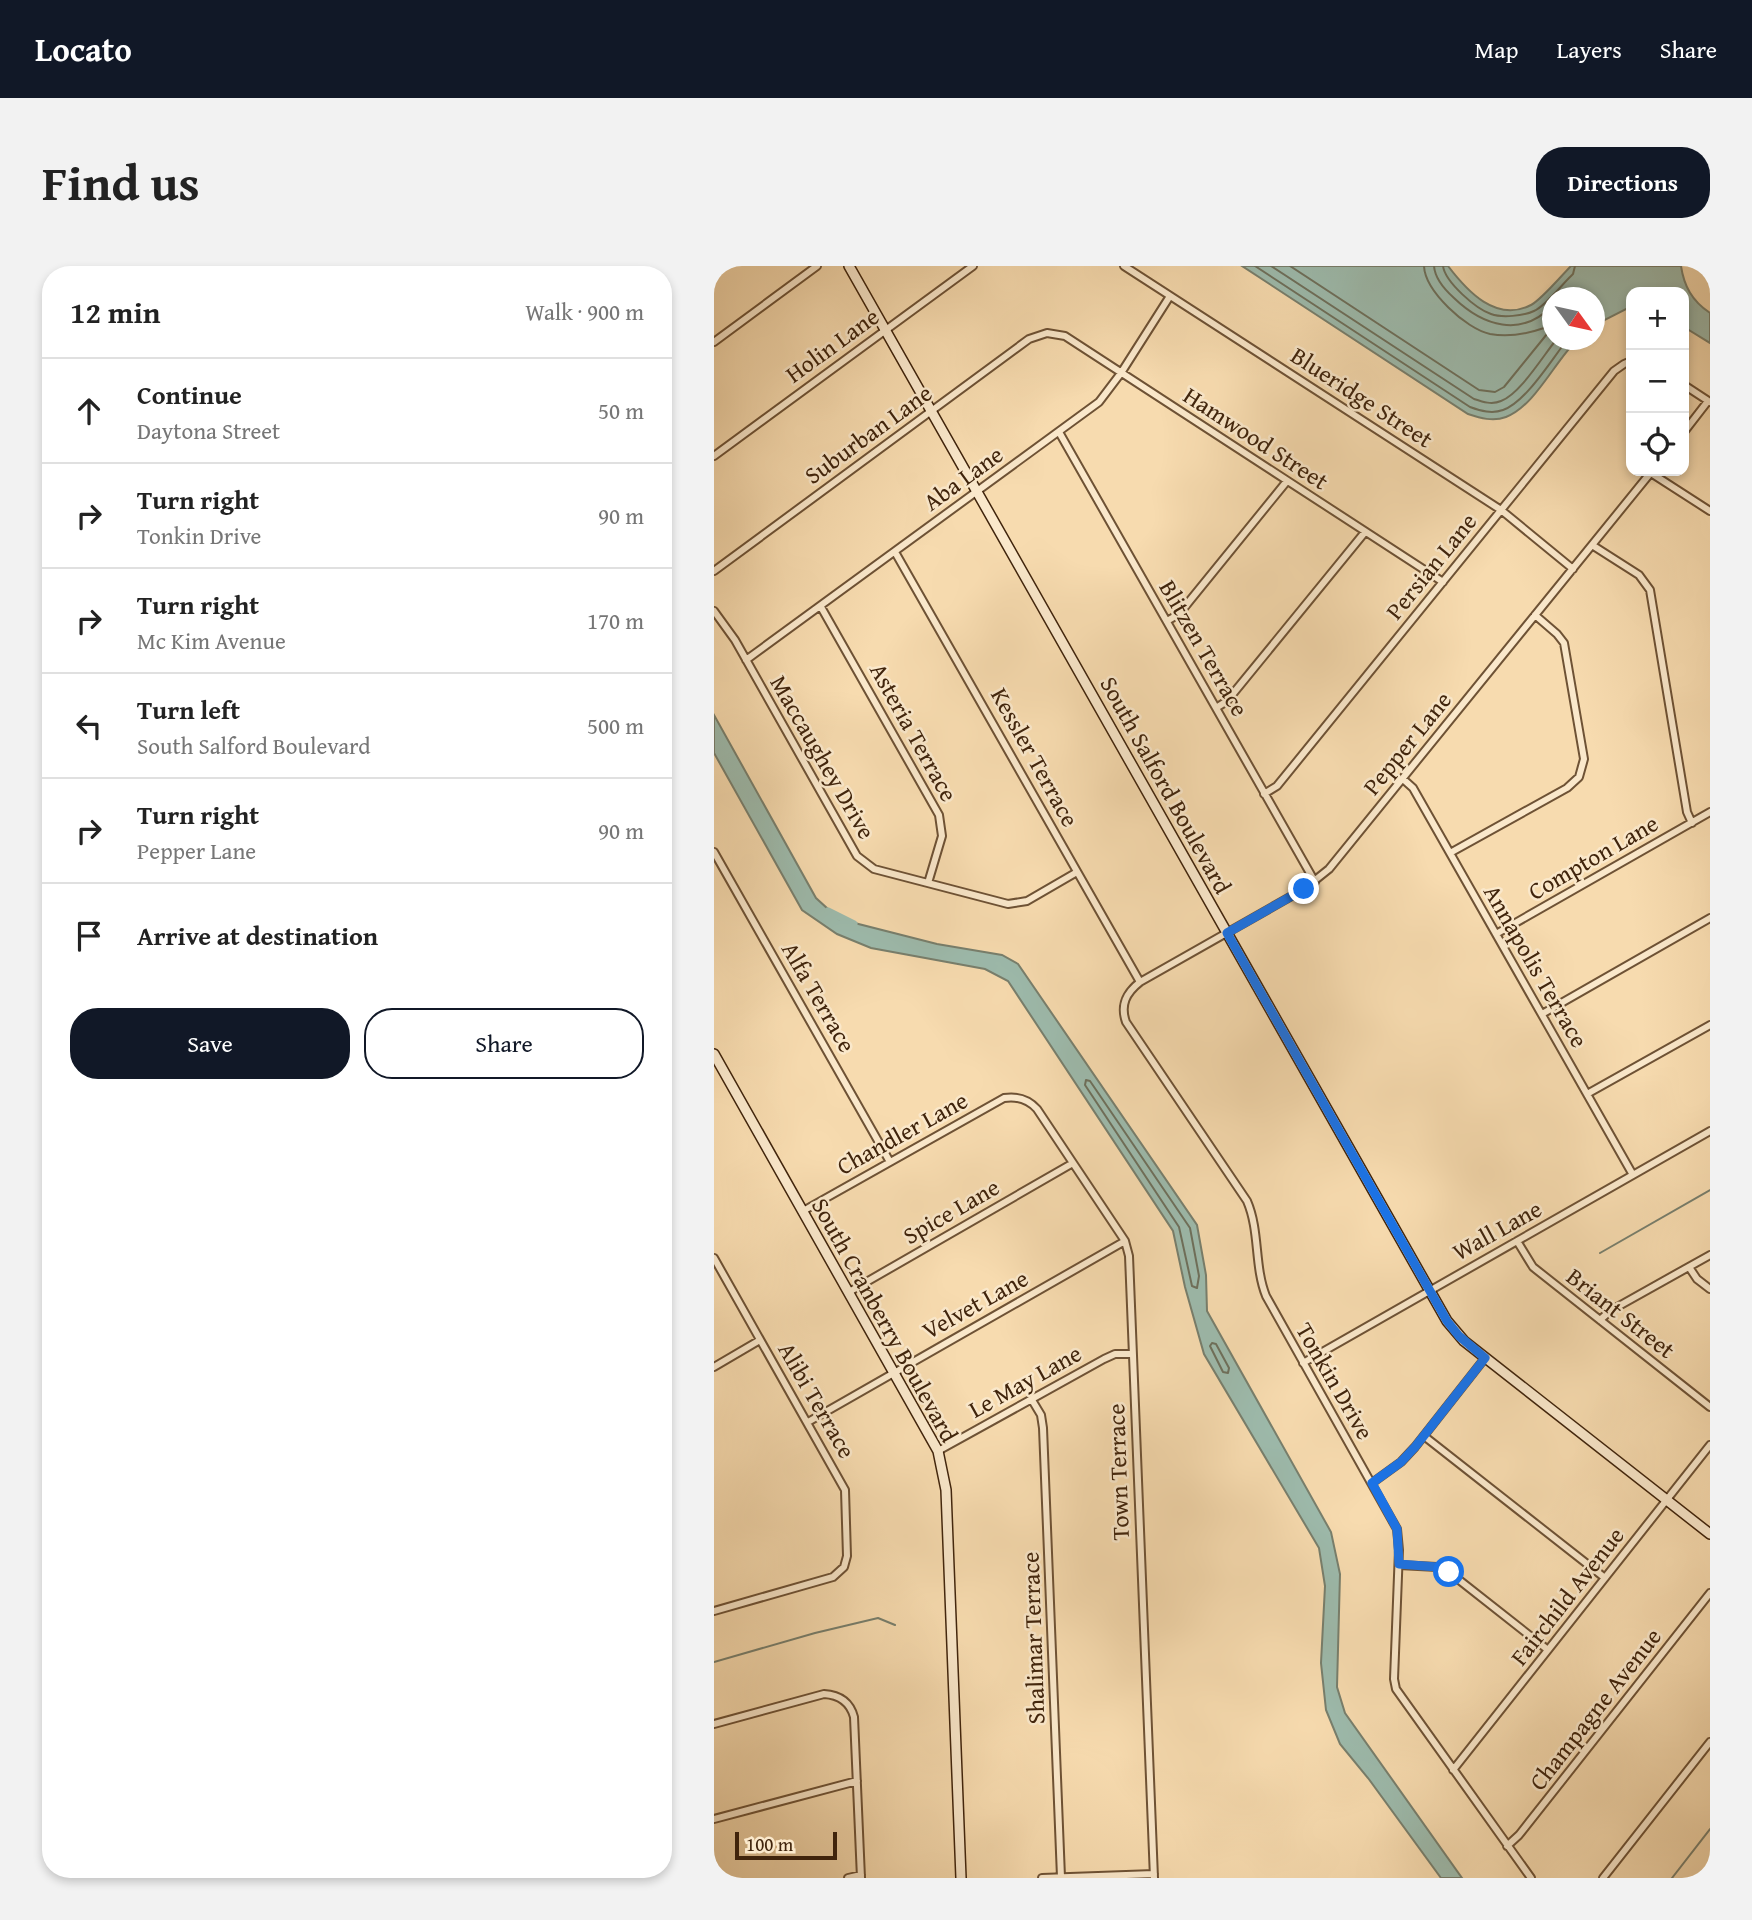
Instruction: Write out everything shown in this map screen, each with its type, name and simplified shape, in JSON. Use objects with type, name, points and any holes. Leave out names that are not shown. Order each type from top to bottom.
[{"type":"street","points":[[714,342],[817,266]]},
{"type":"street","name":"South Salford Boulevard","points":[[849,266],[1454,1331],[1710,1534]]},
{"type":"street","name":"Holin Lane","points":[[714,456],[973,266]]},
{"type":"street","name":"Blueridge Street","points":[[1125,266],[1502,510],[1573,569]]},
{"type":"street","name":"Aba Lane","points":[[746,660],[1099,402],[1121,373],[1170,296]]},
{"type":"street","name":"Hamwood Street","points":[[1047,333],[1065,337],[1443,582]]},
{"type":"street","name":"Suburban Lane","points":[[714,571],[1029,339],[1047,333]]},
{"type":"street","name":"Persian Lane","points":[[1265,794],[1277,786],[1614,371],[1626,364]]},
{"type":"street","points":[[1689,388],[1709,402],[1689,426]]},
{"type":"street","name":"Blitzen Terrace","points":[[1059,432],[1315,882]]},
{"type":"street","name":"Pepper Lane","points":[[1140,982],[1315,882],[1329,869],[1648,476]]},
{"type":"street","points":[[1657,476],[1710,511]]},
{"type":"street","points":[[1167,621],[1179,614],[1287,481]]},
{"type":"street","points":[[1216,708],[1227,701],[1365,532]]},
{"type":"street","points":[[1592,545],[1644,578],[1650,590],[1686,812],[1692,823]]},
{"type":"street","name":"Kessler Terrace","points":[[895,552],[1140,982]]},
{"type":"street","name":"Asteria Terrace","points":[[821,607],[939,815],[942,836],[928,883]]},
{"type":"street","name":"Maccaughey Drive","points":[[714,611],[746,660],[857,856],[874,869],[1015,905],[1027,901],[1077,872]]},
{"type":"street","points":[[1450,853],[1567,788],[1582,771],[1584,759],[1566,651],[1558,634],[1535,615]]},
{"type":"street","name":"Annapolis Terrace","points":[[1403,779],[1413,788],[1633,1175]]},
{"type":"street","name":"Compton Lane","points":[[1496,934],[1710,813]]},
{"type":"street","name":"Alfa Terrace","points":[[714,852],[890,1162]]},
{"type":"street","points":[[1542,1014],[1710,918]]},
{"type":"street","name":"Tonkin Drive","points":[[1140,982],[1130,990],[1124,1002],[1126,1022],[1247,1201],[1253,1218],[1264,1291],[1397,1529],[1399,1564],[1394,1685],[1399,1696],[1531,1878]]},
{"type":"street","points":[[1587,1094],[1710,1025]]},
{"type":"street","name":"South Cranberry Boulevard","points":[[714,1054],[938,1451],[946,1490],[961,1878]]},
{"type":"street","name":"Chandler Lane","points":[[803,1211],[1004,1098],[1023,1099]]},
{"type":"street","name":"Town Terrace","points":[[1023,1099],[1037,1109],[1125,1241],[1129,1256],[1154,1876]]},
{"type":"street","name":"Wall Lane","points":[[1303,1363],[1710,1131]]},
{"type":"street","name":"Spice Lane","points":[[849,1292],[1073,1163]]},
{"type":"street","name":"Velvet Lane","points":[[808,1422],[1125,1241]]},
{"type":"street","name":"Briant Street","points":[[1517,1241],[1533,1267],[1710,1407]]},
{"type":"street","points":[[1600,1320],[1610,1311],[1710,1255]]},
{"type":"street","name":"Alibi Terrace","points":[[714,1260],[845,1490],[847,1556],[841,1571],[833,1577],[714,1611]]},
{"type":"street","points":[[1689,1267],[1697,1279],[1710,1289]]},
{"type":"street","points":[[714,1367],[760,1340]]},
{"type":"street","name":"Le May Lane","points":[[938,1451],[1104,1359],[1115,1354],[1133,1354]]},
{"type":"street","points":[[1372,1483],[1401,1462],[1485,1358]]},
{"type":"street","name":"Shalimar Terrace","points":[[1032,1400],[1041,1415],[1043,1428],[1061,1877]]},
{"type":"street","points":[[1424,1436],[1605,1578]]},
{"type":"street","name":"Fairchild Avenue","points":[[1453,1770],[1710,1445]]},
{"type":"street","points":[[1399,1564],[1437,1567],[1449,1572],[1548,1650]]},
{"type":"street","name":"Champagne Avenue","points":[[1507,1846],[1519,1835],[1710,1593]]},
{"type":"street","points":[[714,1724],[824,1694],[836,1695],[847,1702],[854,1717],[861,1877],[848,1878]]},
{"type":"street","points":[[1603,1878],[1710,1742]]},
{"type":"street","points":[[714,1819],[857,1781]]},
{"type":"street","points":[[1042,1878],[1154,1876]]},
{"type":"water","points":[[1242,266],[1448,266],[1473,294],[1494,307],[1518,310],[1531,305],[1542,296],[1542,350],[1568,350],[1535,393],[1516,411],[1496,419],[1468,414]]},
{"type":"water","points":[[1571,266],[1681,266],[1688,287],[1626,287],[1626,309],[1605,320],[1605,287],[1552,287]]},
{"type":"water","points":[[1689,290],[1698,303],[1710,313],[1710,343],[1689,330]]},
{"type":"water","points":[[714,715],[816,898],[839,919],[937,944],[1002,955],[1018,964],[1197,1225],[1206,1275],[1207,1311],[1331,1532],[1340,1574],[1337,1687],[1345,1713],[1462,1878],[1441,1878],[1340,1744],[1326,1710],[1321,1663],[1325,1586],[1319,1548],[1204,1354],[1173,1231],[1008,981],[985,969],[871,948],[837,934],[802,910],[714,753]]},
{"type":"waterway","points":[[828,911],[854,924]]},
{"type":"waterway","points":[[1600,1253],[1710,1190]]},
{"type":"waterway","points":[[714,1662],[878,1618],[895,1625]]},
{"type":"waterway","points":[[1672,1878],[1710,1829]]},
{"type":"route","points":[[1304,889],[1227,933],[1447,1321],[1459,1336],[1485,1358],[1415,1447],[1401,1462],[1372,1483],[1397,1529],[1399,1564],[1437,1567],[1449,1572]]}]
